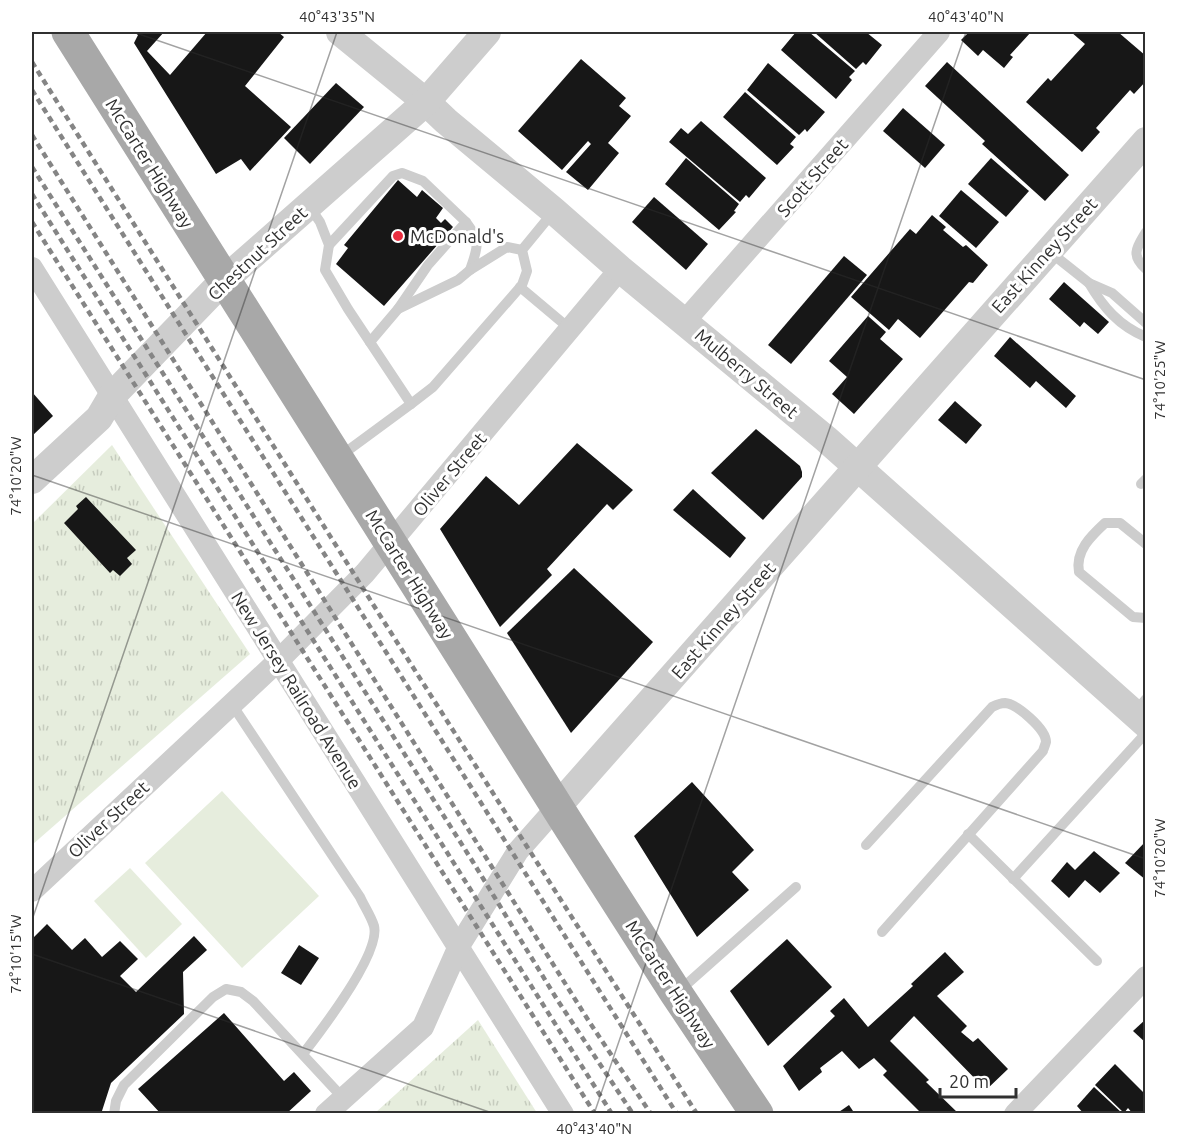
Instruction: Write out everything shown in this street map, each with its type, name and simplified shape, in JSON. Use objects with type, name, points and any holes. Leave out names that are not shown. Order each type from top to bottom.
[{"type":"main road","name":"McCarter Highway","points":[[68,32],[557,807],[676,993],[758,1113]]},
{"type":"street","name":"Mulberry Street","points":[[340,32],[426,102],[620,269],[826,439],[1143,717]]},
{"type":"street","name":"Chestnut Street","points":[[32,480],[99,418],[112,396],[224,280],[426,102],[488,32]]},
{"type":"street","name":"Scott Street","points":[[684,322],[939,32]]},
{"type":"street","name":"East Kinney Street","points":[[326,1113],[423,1027],[459,946],[518,851],[1146,141]]},
{"type":"street","name":"New Jersey Railroad Avenue","points":[[32,268],[563,1113]]},
{"type":"street","name":"Oliver Street","points":[[32,891],[278,661],[365,573],[620,269]]},
{"type":"street","points":[[1015,1113],[1146,977]]},
{"type":"lane","points":[[411,404],[325,270],[330,245],[393,176],[402,173],[423,181],[466,222],[475,234],[477,249],[470,270]]},
{"type":"lane","points":[[309,205],[320,222],[330,245]]},
{"type":"lane","points":[[522,250],[554,211]]},
{"type":"lane","points":[[370,342],[398,309],[428,265],[466,222]]},
{"type":"lane","points":[[1146,232],[1137,246],[1136,254],[1137,260],[1146,269]]},
{"type":"lane","points":[[398,309],[458,280],[507,247],[522,250]]},
{"type":"lane","points":[[337,459],[433,387],[520,287],[527,271],[522,250]]},
{"type":"lane","points":[[1048,250],[1089,283],[1112,293],[1146,323]]},
{"type":"lane","points":[[1089,283],[1102,304],[1131,331],[1146,337]]},
{"type":"lane","points":[[520,287],[570,329]]},
{"type":"lane","points":[[1146,544],[1120,522],[1105,523],[1084,545],[1077,563],[1079,572],[1133,618],[1146,618]]},
{"type":"lane","points":[[866,845],[992,707],[1003,702],[1014,705],[1044,734],[1046,742],[1042,751],[882,932]]},
{"type":"lane","points":[[231,703],[360,897],[374,928],[372,944],[354,981],[303,1054]]},
{"type":"lane","points":[[1013,879],[1143,717]]},
{"type":"lane","points":[[968,834],[1097,961]]},
{"type":"lane","points":[[676,993],[713,963],[796,887]]},
{"type":"lane","points":[[114,1113],[116,1101],[124,1085],[213,997],[226,989],[241,992],[253,1001],[343,1098]]},
{"type":"green space","points":[[112,445],[250,654],[32,845],[32,524]]},
{"type":"green space","points":[[222,791],[319,896],[242,968],[145,863]]},
{"type":"green space","points":[[130,868],[182,924],[146,958],[94,901]]},
{"type":"green space","points":[[478,1020],[537,1113],[375,1113]]},
{"type":"building","points":[[134,32],[164,32],[147,51],[170,75],[207,32],[278,32],[284,37],[245,86],[291,127],[250,171],[241,159],[216,174],[134,43],[138,35]]},
{"type":"building","points":[[796,32],[809,32],[855,71],[849,77],[852,80],[836,99],[781,50]]},
{"type":"building","points":[[814,32],[866,32],[882,45],[866,65],[863,62],[856,69]]},
{"type":"building","points":[[969,32],[1031,32],[1010,55],[1013,57],[1004,68],[983,50],[978,56],[961,40]]},
{"type":"building","points":[[1071,32],[1118,32],[1146,56],[1146,81],[1134,94],[1130,90],[1096,128],[1100,132],[1082,152],[1026,102],[1048,78],[1051,81],[1085,44]]},
{"type":"building","points":[[581,59],[626,98],[619,106],[631,116],[608,143],[619,153],[588,190],[566,172],[591,144],[588,141],[562,170],[518,131]]},
{"type":"building","points":[[947,62],[1069,175],[1045,201],[982,144],[985,141],[925,86]]},
{"type":"building","points":[[768,63],[825,112],[807,132],[805,129],[799,135],[747,90]]},
{"type":"building","points":[[336,83],[364,107],[310,164],[284,138]]},
{"type":"building","points":[[745,92],[796,137],[790,144],[794,147],[777,165],[723,117]]},
{"type":"building","points":[[903,108],[945,145],[925,168],[883,131]]},
{"type":"building","points":[[701,121],[766,178],[749,198],[746,195],[740,202],[669,142],[681,128],[688,134]]},
{"type":"building","points":[[686,158],[739,204],[734,211],[736,212],[719,230],[665,184]]},
{"type":"building","points":[[991,158],[1029,191],[1006,217],[968,184]]},
{"type":"building","name":"McDonald's","points":[[398,180],[417,197],[422,190],[443,208],[436,218],[441,223],[445,219],[453,227],[384,306],[336,264],[348,248],[344,245]]},
{"type":"building","points":[[961,190],[999,222],[976,248],[939,216]]},
{"type":"building","points":[[654,197],[708,244],[686,270],[632,222]]},
{"type":"building","points":[[932,215],[946,227],[943,230],[963,247],[966,245],[988,265],[973,283],[969,282],[920,338],[898,319],[889,330],[851,297],[910,229],[916,234]]},
{"type":"building","points":[[844,256],[867,275],[791,364],[768,345]]},
{"type":"building","points":[[1064,282],[1109,322],[1098,334],[1084,322],[1080,327],[1049,299]]},
{"type":"building","points":[[868,316],[886,332],[880,339],[903,359],[854,414],[832,394],[847,377],[829,361]]},
{"type":"building","points":[[1010,337],[1076,396],[1066,408],[1036,381],[1030,388],[994,356]]},
{"type":"building","points":[[32,392],[53,416],[32,436]]},
{"type":"building","points":[[955,401],[982,425],[966,444],[938,420]]},
{"type":"building","points":[[756,429],[800,466],[802,472],[802,477],[763,520],[711,473]]},
{"type":"building","points":[[577,443],[633,490],[613,510],[607,504],[547,569],[552,575],[500,627],[440,529],[486,476],[519,505]]},
{"type":"building","points":[[693,489],[746,538],[730,558],[673,510]]},
{"type":"building","points":[[86,497],[136,550],[127,558],[132,564],[120,576],[113,570],[110,573],[64,523],[78,509],[76,506]]},
{"type":"building","points":[[574,568],[653,642],[571,733],[507,633]]},
{"type":"building","points":[[692,782],[754,850],[732,872],[749,890],[697,937],[634,836]]},
{"type":"building","points":[[1146,841],[1146,880],[1125,863]]},
{"type":"building","points":[[1094,851],[1120,873],[1100,893],[1085,880],[1069,898],[1051,881],[1067,862],[1075,870]]},
{"type":"building","points":[[47,924],[72,950],[85,938],[102,957],[120,941],[138,959],[120,976],[136,992],[194,936],[207,950],[183,972],[184,1014],[111,1083],[101,1114],[32,1114],[32,939]]},
{"type":"building","points":[[787,939],[832,987],[768,1046],[730,991]]},
{"type":"building","points":[[299,945],[319,958],[301,985],[281,973]]},
{"type":"building","points":[[945,952],[964,972],[937,996],[967,1026],[961,1032],[973,1042],[978,1038],[1008,1069],[986,1090],[914,1016],[890,1041],[929,1080],[926,1082],[959,1114],[922,1114],[883,1075],[887,1071],[874,1058],[859,1069],[842,1051],[820,1068],[822,1072],[799,1091],[783,1066],[835,1016],[830,1011],[844,998],[868,1027],[913,986],[911,984]]},
{"type":"building","points":[[224,1013],[284,1081],[294,1072],[311,1091],[286,1114],[161,1114],[138,1089]]},
{"type":"building","points":[[1146,1019],[1146,1043],[1133,1031]]},
{"type":"building","points":[[1115,1064],[1146,1095],[1146,1114],[1133,1114],[1128,1108],[1124,1113],[1095,1085]]},
{"type":"building","points":[[1094,1087],[1123,1114],[1084,1114],[1077,1106]]},
{"type":"building","points":[[849,1105],[855,1114],[836,1114]]},
{"type":"railway","points":[[32,62],[697,1114]]},
{"type":"railway","points":[[32,90],[677,1114]]},
{"type":"railway","points":[[32,135],[590,1023],[651,1114]]},
{"type":"railway","points":[[32,167],[473,862],[558,1001],[633,1114]]},
{"type":"railway","points":[[32,194],[612,1114]]},
{"type":"railway","points":[[32,222],[595,1114]]},
{"type":"place","name":"McDonald's","points":[[398,236]]}]
